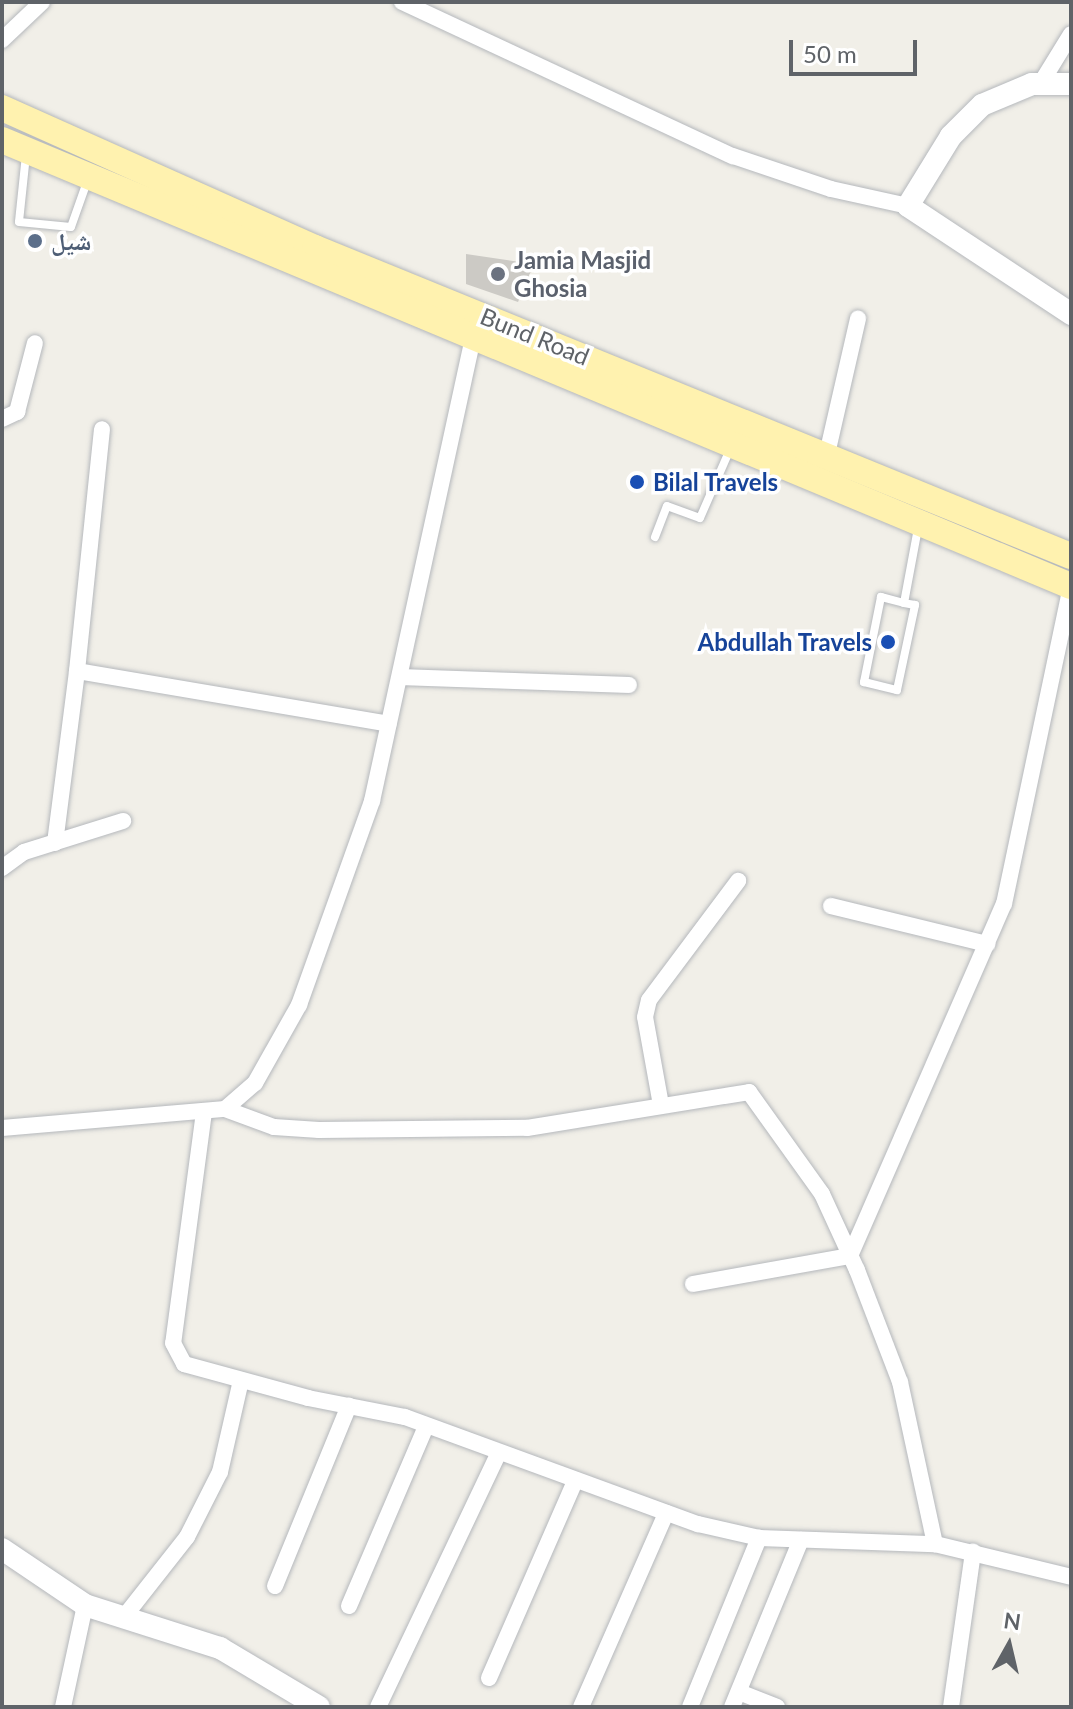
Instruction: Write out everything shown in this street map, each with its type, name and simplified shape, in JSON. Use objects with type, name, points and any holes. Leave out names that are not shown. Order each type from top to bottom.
[{"type":"main road","name":"Bund Road","points":[[2,108],[315,248],[827,454],[1071,556]]},
{"type":"main road","points":[[54,163],[67,137]]},
{"type":"main road","name":"Bund Road","points":[[2,140],[88,179],[1071,586]]},
{"type":"street","points":[[2,40],[42,2]]},
{"type":"street","points":[[402,2],[733,156],[831,189],[908,206],[1069,309]]},
{"type":"street","points":[[1041,83],[1071,34]]},
{"type":"street","points":[[908,206],[951,136],[982,105],[1041,83],[1071,84]]},
{"type":"street","points":[[827,454],[858,319]]},
{"type":"street","points":[[225,1109],[255,1083],[299,1005],[372,801],[473,337]]},
{"type":"street","points":[[2,419],[17,412],[35,343]]},
{"type":"street","points":[[55,843],[77,671],[102,429]]},
{"type":"street","points":[[850,1256],[1004,904],[1071,586]]},
{"type":"street","points":[[77,671],[389,724]]},
{"type":"street","points":[[400,677],[629,685]]},
{"type":"street","points":[[2,868],[24,852],[123,821]]},
{"type":"street","points":[[661,1105],[645,1017],[649,1000],[738,881]]},
{"type":"street","points":[[831,906],[987,944]]},
{"type":"street","points":[[2,1128],[225,1109],[274,1127],[527,1128],[749,1092],[822,1194],[850,1256],[900,1382],[935,1544]]},
{"type":"street","points":[[204,1112],[173,1343],[184,1364],[426,1426],[666,1513],[759,1538],[935,1544],[1070,1575]]},
{"type":"street","points":[[693,1284],[850,1256]]},
{"type":"street","points":[[124,1617],[187,1537],[220,1472],[241,1380]]},
{"type":"street","points":[[275,1586],[349,1406]]},
{"type":"street","points":[[349,1606],[426,1426]]},
{"type":"street","points":[[378,1707],[498,1454]]},
{"type":"street","points":[[489,1678],[575,1481]]},
{"type":"street","points":[[581,1707],[666,1513]]},
{"type":"street","points":[[690,1707],[759,1538]]},
{"type":"street","points":[[777,1707],[736,1700],[801,1540]]},
{"type":"street","points":[[2,1549],[85,1605],[220,1648],[319,1707]]},
{"type":"street","points":[[951,1707],[973,1552]]},
{"type":"street","points":[[63,1707],[85,1605]]},
{"type":"lane","points":[[26,151],[19,222],[71,227],[88,179]]},
{"type":"lane","points":[[655,537],[667,506],[700,518],[731,446]]},
{"type":"lane","points":[[904,603],[925,496]]},
{"type":"lane","points":[[881,597],[904,603],[915,605],[897,690],[864,682],[881,597]]},
{"type":"building","name":"Jamia Masjid Ghosia","points":[[466,254],[534,264],[518,302],[466,284]]},
{"type":"place","name":"شیل","points":[[35,241]]},
{"type":"place","name":"Jamia Masjid Ghosia","points":[[498,274]]},
{"type":"place","name":"Bilal Travels","points":[[637,482]]},
{"type":"place","name":"Abdullah Travels","points":[[888,642]]}]
